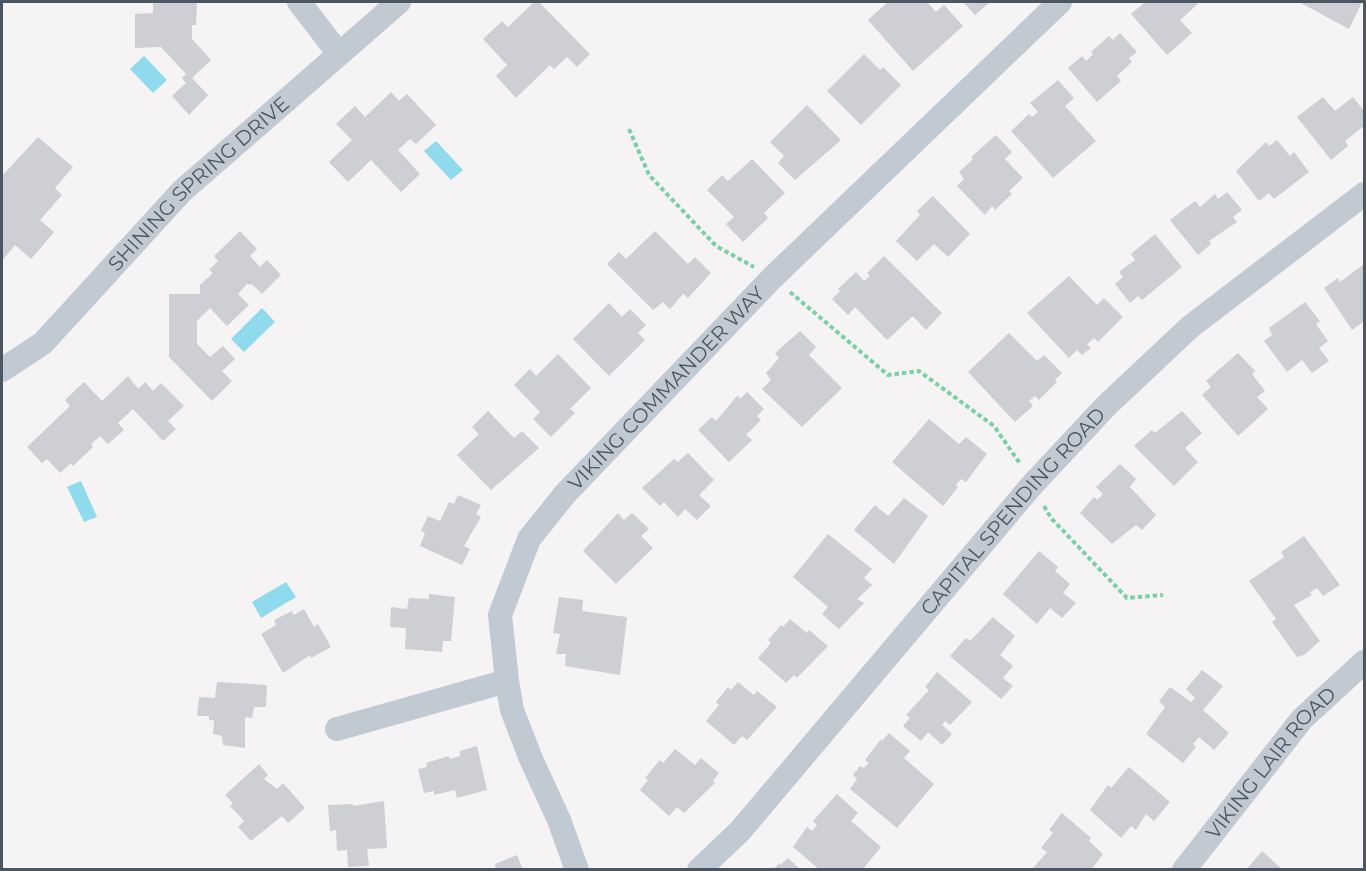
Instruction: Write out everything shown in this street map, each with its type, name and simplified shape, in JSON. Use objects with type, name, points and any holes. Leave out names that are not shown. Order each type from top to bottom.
[{"type":"street","points":[[299,2],[339,54]]},
{"type":"street","name":"SHINING SPRING DRIVE","points":[[2,369],[43,343],[182,191],[399,2]]},
{"type":"street","name":"VIKING COMMANDER WAY","points":[[578,870],[512,710],[507,681],[500,615],[529,538],[565,494],[772,278],[1060,2]]},
{"type":"street","name":"CAPITAL SPENDING ROAD","points":[[699,870],[740,831],[1032,485],[1106,406],[1190,327],[1365,194]]},
{"type":"street","name":"VIKING LAIR ROAD","points":[[1184,870],[1302,719],[1365,662]]},
{"type":"street","points":[[337,729],[507,681]]},
{"type":"path","points":[[629,129],[649,175],[716,246],[772,278],[888,375],[919,370],[994,426],[1015,453],[1051,518],[1127,598],[1163,595]]},
{"type":"water","points":[[144,56],[167,80],[153,93],[130,69]]},
{"type":"water","points":[[436,141],[463,170],[451,180],[424,151]]},
{"type":"water","points":[[262,308],[275,322],[244,352],[231,339]]},
{"type":"water","points":[[81,481],[97,517],[84,522],[67,487]]},
{"type":"water","points":[[286,582],[296,597],[261,618],[252,602]]},
{"type":"building","points":[[153,2],[197,2],[196,25],[192,25],[192,39],[211,60],[192,78],[208,95],[189,115],[172,96],[186,83],[182,78],[186,74],[161,47],[135,48],[135,14],[153,13]]},
{"type":"building","points":[[534,2],[539,2],[590,54],[577,67],[567,57],[554,69],[550,65],[516,98],[496,76],[507,65],[483,39],[502,21],[508,27]]},
{"type":"building","points":[[888,2],[927,2],[936,12],[944,5],[963,26],[913,71],[868,20]]},
{"type":"building","points":[[963,2],[990,2],[975,15]]},
{"type":"building","points":[[1145,2],[1195,2],[1198,4],[1180,20],[1192,33],[1167,55],[1131,14]]},
{"type":"building","points":[[1299,2],[1362,2],[1349,29]]},
{"type":"building","points":[[1120,33],[1137,52],[1129,58],[1132,62],[1117,76],[1121,81],[1097,102],[1068,68],[1082,56],[1086,61],[1093,54],[1091,52],[1109,36],[1113,40]]},
{"type":"building","points":[[864,54],[880,70],[883,67],[901,85],[861,125],[827,91]]},
{"type":"building","points":[[1058,80],[1074,98],[1065,106],[1096,141],[1053,178],[1011,131],[1029,114],[1032,117],[1038,112],[1030,103]]},
{"type":"building","points":[[391,92],[399,101],[407,94],[436,125],[416,144],[410,139],[398,150],[420,174],[401,192],[371,160],[348,182],[329,162],[352,140],[336,124],[355,106],[365,117]]},
{"type":"building","points":[[1323,97],[1335,111],[1353,97],[1364,111],[1364,126],[1345,141],[1348,146],[1331,160],[1297,117]]},
{"type":"building","points":[[807,105],[841,140],[795,180],[778,163],[784,156],[770,142]]},
{"type":"building","points":[[996,135],[1012,152],[1005,159],[1023,178],[1009,191],[1012,194],[995,210],[992,206],[985,215],[957,186],[964,179],[959,172],[973,159],[971,157]]},
{"type":"building","points":[[38,137],[73,167],[55,188],[62,195],[40,220],[54,232],[31,259],[15,245],[2,261],[2,176]]},
{"type":"building","points":[[1277,140],[1290,156],[1294,152],[1309,172],[1274,199],[1269,193],[1259,201],[1236,171],[1266,142],[1269,146]]},
{"type":"building","points":[[752,159],[785,193],[764,213],[768,218],[743,242],[726,224],[734,217],[707,190],[722,175],[728,181]]},
{"type":"building","points":[[1227,192],[1242,210],[1233,217],[1237,222],[1209,241],[1211,244],[1198,255],[1170,220],[1195,201],[1200,207],[1215,194],[1218,199]]},
{"type":"building","points":[[933,196],[970,234],[948,257],[934,244],[917,261],[896,241],[920,215],[917,211]]},
{"type":"building","points":[[240,231],[257,249],[250,256],[260,267],[267,260],[281,275],[262,294],[253,285],[247,284],[238,294],[249,305],[227,326],[210,308],[197,321],[197,344],[210,357],[223,346],[235,359],[222,371],[232,381],[212,401],[169,357],[169,294],[200,294],[200,285],[213,273],[209,270],[218,261],[214,256]]},
{"type":"building","points":[[655,231],[688,264],[695,257],[711,273],[688,298],[683,294],[670,309],[663,302],[653,310],[607,264],[619,252],[626,259]]},
{"type":"building","points":[[1155,234],[1182,267],[1142,300],[1138,296],[1130,303],[1115,284],[1123,277],[1119,272],[1135,260],[1131,254]]},
{"type":"building","points":[[884,256],[942,313],[926,330],[913,316],[887,340],[855,307],[848,315],[832,299],[840,291],[838,289],[856,272],[864,281],[870,276],[867,273]]},
{"type":"building","points":[[1364,264],[1364,321],[1352,330],[1324,288],[1338,278],[1340,282]]},
{"type":"building","points":[[1069,276],[1097,305],[1104,298],[1123,317],[1098,342],[1094,338],[1087,344],[1091,348],[1082,355],[1077,350],[1069,358],[1027,313]]},
{"type":"building","points":[[1305,302],[1320,321],[1316,324],[1328,341],[1319,348],[1329,361],[1312,373],[1302,360],[1287,372],[1264,341],[1272,335],[1269,328]]},
{"type":"building","points":[[609,303],[622,317],[630,309],[646,325],[638,333],[645,340],[609,376],[573,339]]},
{"type":"building","points":[[800,331],[816,347],[809,355],[842,388],[802,427],[762,389],[771,380],[766,373],[779,358],[775,353]]},
{"type":"building","points":[[1009,333],[1037,361],[1044,355],[1062,373],[1055,380],[1057,382],[1039,400],[1035,396],[1029,401],[1033,406],[1015,422],[968,372]]},
{"type":"building","points":[[1238,353],[1255,371],[1252,374],[1265,391],[1257,397],[1268,409],[1238,436],[1202,395],[1211,387],[1206,381]]},
{"type":"building","points":[[558,354],[591,388],[570,409],[575,413],[551,437],[533,419],[540,412],[514,385],[530,369],[536,376]]},
{"type":"building","points":[[128,376],[138,389],[145,382],[153,391],[161,383],[184,406],[168,421],[176,429],[163,441],[133,409],[118,423],[124,430],[108,444],[100,436],[91,444],[93,447],[73,466],[71,463],[60,473],[47,459],[42,463],[27,447],[70,406],[65,400],[84,382],[102,401]]},
{"type":"building","points":[[747,392],[764,409],[757,416],[761,420],[746,435],[752,440],[729,462],[698,430],[712,417],[716,421],[738,395],[740,399]]},
{"type":"building","points":[[488,411],[514,438],[522,431],[539,448],[491,490],[457,455],[479,434],[472,427]]},
{"type":"building","points":[[1182,411],[1202,433],[1185,448],[1198,462],[1174,486],[1134,446],[1152,430],[1155,433]]},
{"type":"building","points":[[929,419],[959,444],[966,437],[987,454],[966,482],[961,479],[956,485],[958,487],[943,506],[892,462]]},
{"type":"building","points":[[688,453],[714,480],[699,495],[711,506],[697,520],[685,509],[678,517],[664,502],[660,506],[642,488],[674,459],[678,462]]},
{"type":"building","points":[[1120,464],[1136,479],[1130,487],[1156,515],[1142,530],[1136,525],[1112,544],[1080,513],[1094,497],[1097,500],[1103,494],[1096,487]]},
{"type":"building","points":[[458,495],[481,505],[476,514],[481,517],[464,546],[470,549],[462,565],[420,546],[425,533],[421,531],[428,516],[440,521],[449,502],[454,504]]},
{"type":"building","points":[[904,498],[928,516],[894,564],[854,530],[875,505],[888,516]]},
{"type":"building","points":[[618,513],[624,520],[632,513],[649,529],[641,536],[653,548],[616,584],[583,551]]},
{"type":"building","points":[[828,534],[872,569],[864,578],[872,585],[857,599],[864,603],[839,629],[822,614],[828,607],[793,577]]},
{"type":"building","points":[[1304,536],[1340,585],[1323,596],[1317,588],[1310,592],[1312,595],[1294,605],[1320,641],[1304,655],[1297,657],[1272,622],[1276,619],[1249,581],[1284,557],[1281,552]]},
{"type":"building","points":[[1039,551],[1058,567],[1055,571],[1070,584],[1063,593],[1076,603],[1062,618],[1050,608],[1037,624],[1003,594]]},
{"type":"building","points":[[429,594],[455,597],[451,641],[443,641],[442,652],[405,649],[406,628],[390,627],[391,607],[407,609],[409,598],[429,599]]},
{"type":"building","points":[[559,597],[583,600],[582,611],[627,617],[620,675],[565,666],[566,654],[556,654],[560,634],[553,633]]},
{"type":"building","points":[[304,609],[314,627],[318,624],[331,647],[311,658],[310,655],[283,673],[261,634],[276,625],[274,620],[292,611],[294,615]]},
{"type":"building","points":[[993,617],[1015,636],[1000,655],[1013,666],[1003,678],[1013,686],[1001,699],[950,656],[966,638],[970,641]]},
{"type":"building","points":[[790,619],[807,633],[809,630],[828,646],[797,678],[794,675],[786,683],[758,658],[771,643],[768,640],[781,625],[783,627]]},
{"type":"building","points":[[1202,670],[1223,686],[1203,710],[1229,733],[1214,750],[1199,737],[1193,744],[1196,747],[1183,763],[1146,734],[1165,707],[1159,701],[1170,687],[1191,702],[1195,698],[1186,689]]},
{"type":"building","points":[[937,672],[972,702],[950,725],[945,721],[942,725],[952,734],[942,745],[928,732],[921,741],[903,726],[910,718],[906,715],[929,690],[925,687]]},
{"type":"building","points":[[217,682],[267,685],[266,707],[254,707],[252,718],[245,717],[245,748],[223,745],[222,736],[213,734],[214,720],[209,720],[209,716],[197,716],[199,697],[215,698]]},
{"type":"building","points":[[738,682],[754,695],[757,691],[777,707],[747,740],[742,736],[734,745],[706,721],[719,705],[716,702],[728,687],[731,690]]},
{"type":"building","points":[[889,733],[910,751],[904,758],[934,784],[897,828],[850,789],[857,779],[853,775],[860,766],[864,768],[869,763],[865,760],[881,739],[882,741]]},
{"type":"building","points":[[477,746],[487,790],[457,798],[455,790],[434,795],[434,791],[424,793],[418,769],[427,767],[426,763],[449,756],[450,759],[460,756],[460,751]]},
{"type":"building","points":[[675,749],[695,765],[701,758],[719,773],[713,781],[715,783],[684,813],[677,807],[669,816],[640,790],[648,780],[645,778],[660,760],[663,763]]},
{"type":"building","points":[[259,764],[268,775],[264,779],[277,789],[283,783],[305,808],[288,823],[282,816],[251,841],[238,827],[244,821],[230,806],[233,803],[225,795]]},
{"type":"building","points":[[1129,767],[1170,802],[1154,821],[1146,814],[1136,830],[1131,826],[1121,838],[1090,810],[1108,785],[1111,788]]},
{"type":"building","points":[[837,794],[858,813],[851,821],[881,847],[862,870],[820,870],[793,847],[807,827],[812,831],[817,825],[813,821]]},
{"type":"building","points":[[384,801],[387,848],[367,849],[369,866],[348,867],[347,850],[337,851],[336,830],[330,831],[328,805],[353,804],[353,806]]},
{"type":"building","points":[[1062,813],[1091,838],[1089,841],[1103,854],[1091,870],[1033,868],[1047,852],[1041,848],[1053,833],[1049,830]]},
{"type":"building","points":[[1262,851],[1283,870],[1246,870]]},
{"type":"building","points":[[517,855],[523,870],[496,870],[495,864]]},
{"type":"building","points":[[788,858],[801,870],[773,870],[779,863],[780,865]]}]
